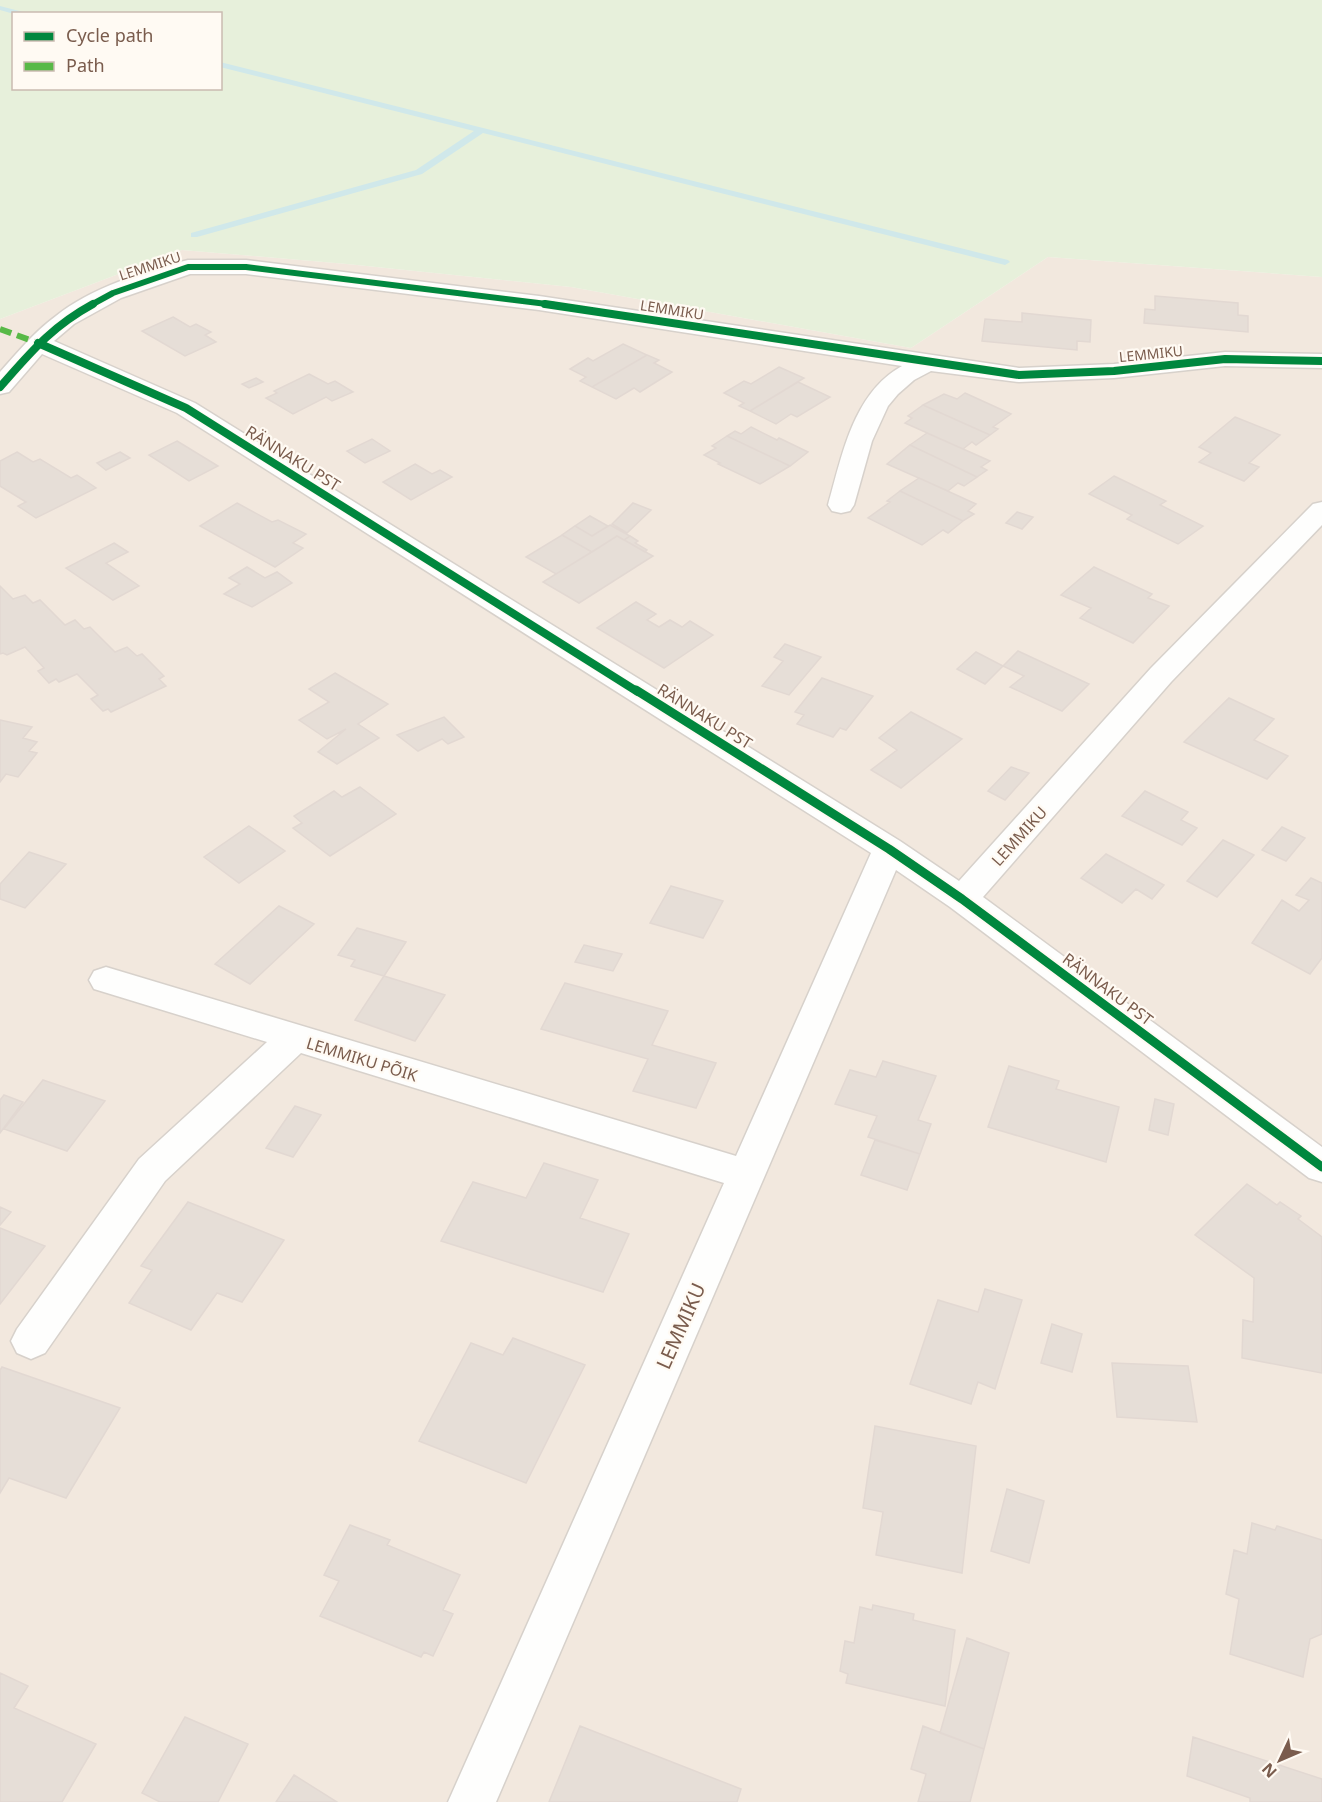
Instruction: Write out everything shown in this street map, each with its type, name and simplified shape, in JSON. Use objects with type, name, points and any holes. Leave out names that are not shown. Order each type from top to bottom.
[{"type":"street","name":"LEMMIKU","points":[[0,387],[38,343],[66,319],[113,293],[188,267],[246,267],[539,303],[1019,375],[1114,371],[1225,359],[1322,361]]},
{"type":"street","name":"RÄNNAKU PST","points":[[38,343],[186,408],[889,849],[962,899],[1322,1167]]},
{"type":"street","points":[[841,505],[863,430],[880,397],[910,371],[927,363]]},
{"type":"street","name":"LEMMIKU","points":[[962,899],[1161,675],[1322,510]]},
{"type":"street","name":"LEMMIKU","points":[[472,1802],[889,849]]},
{"type":"street","points":[[106,980],[294,1038]]},
{"type":"street","name":"LEMMIKU PÕIK","points":[[31,1341],[152,1170],[294,1038],[748,1175]]},
{"type":"shaded area","points":[[182,250],[571,287],[911,348],[1048,257],[1322,277],[1322,1802],[0,1802],[0,319]]},
{"type":"green space","points":[[0,0],[1322,0],[1322,277],[1048,257],[911,348],[571,287],[182,250],[0,319]]},
{"type":"building","points":[[1155,296],[1238,303],[1238,315],[1248,316],[1248,332],[1144,323],[1145,309],[1155,310]]},
{"type":"building","points":[[1022,313],[1091,320],[1090,342],[1077,341],[1077,350],[982,341],[985,319],[1022,322]]},
{"type":"building","points":[[173,317],[190,327],[196,324],[211,332],[205,335],[216,342],[185,356],[142,331]]},
{"type":"building","points":[[623,344],[647,355],[592,387],[580,381],[586,377],[570,369],[588,358],[593,361]]},
{"type":"building","points":[[647,355],[659,360],[654,363],[672,372],[640,392],[634,388],[616,399],[592,387]]},
{"type":"building","points":[[779,367],[804,378],[750,411],[739,406],[744,403],[724,393],[744,381],[751,384]]},
{"type":"building","points":[[309,374],[328,384],[335,381],[353,392],[332,401],[326,397],[293,414],[266,398],[277,393],[274,391]]},
{"type":"building","points":[[256,378],[263,382],[249,388],[242,384]]},
{"type":"building","points":[[798,382],[830,397],[797,417],[791,414],[776,424],[750,411]]},
{"type":"building","points":[[965,393],[1011,414],[993,427],[998,429],[990,435],[923,405],[944,394],[957,399]]},
{"type":"building","points":[[923,405],[990,435],[976,445],[972,442],[963,449],[905,423],[912,418],[908,416]]},
{"type":"building","points":[[1235,417],[1280,435],[1249,463],[1259,467],[1244,481],[1199,462],[1211,453],[1199,447]]},
{"type":"building","points":[[751,427],[808,452],[790,466],[727,436],[735,431],[741,434]]},
{"type":"building","points":[[927,433],[990,461],[981,467],[987,470],[977,477],[910,445]]},
{"type":"building","points":[[727,436],[790,466],[760,484],[704,455],[716,448],[712,446]]},
{"type":"building","points":[[372,439],[390,451],[365,463],[347,451]]},
{"type":"building","points":[[177,441],[218,466],[189,481],[149,455]]},
{"type":"building","points":[[910,445],[977,477],[964,486],[958,483],[948,491],[887,464]]},
{"type":"building","points":[[17,452],[33,462],[40,459],[71,478],[77,475],[96,488],[36,518],[18,506],[26,502],[0,486],[0,461]]},
{"type":"building","points":[[120,452],[130,458],[106,470],[97,463]]},
{"type":"building","points":[[415,464],[432,474],[440,470],[452,477],[411,500],[383,482]]},
{"type":"building","points":[[1114,476],[1166,501],[1160,505],[1203,526],[1178,544],[1127,519],[1132,515],[1089,494]]},
{"type":"building","points":[[919,478],[976,504],[968,511],[974,514],[963,521],[900,491]]},
{"type":"building","points":[[900,491],[963,521],[948,533],[943,530],[922,545],[868,518],[890,502],[887,501]]},
{"type":"building","points":[[237,503],[272,522],[278,520],[306,534],[293,543],[303,548],[275,567],[200,526]]},
{"type":"building","points":[[633,503],[651,510],[627,533],[612,524]]},
{"type":"building","points":[[1017,512],[1033,517],[1022,529],[1006,523]]},
{"type":"building","points":[[590,516],[608,526],[592,536],[575,526]]},
{"type":"building","points":[[610,525],[630,536],[624,540],[617,536],[592,552],[562,535],[575,526],[592,536]]},
{"type":"building","points":[[562,535],[592,552],[556,574],[526,557]]},
{"type":"building","points":[[617,536],[653,556],[579,603],[543,582]]},
{"type":"building","points":[[630,536],[638,541],[635,543],[647,550],[645,552],[624,540]]},
{"type":"building","points":[[114,543],[128,552],[106,563],[139,586],[113,600],[66,568]]},
{"type":"building","points":[[247,567],[265,578],[277,572],[292,583],[252,607],[224,594],[240,584],[229,578]]},
{"type":"building","points":[[1094,567],[1152,594],[1148,598],[1169,606],[1133,643],[1080,618],[1091,608],[1061,595]]},
{"type":"building","points":[[0,586],[13,599],[25,595],[33,603],[40,600],[65,625],[75,620],[84,629],[90,627],[115,652],[127,647],[137,656],[142,654],[164,676],[159,679],[166,686],[111,712],[108,709],[103,711],[91,699],[98,695],[77,674],[59,682],[56,679],[49,683],[38,671],[44,668],[25,647],[7,655],[0,654]]},
{"type":"building","points":[[636,602],[656,614],[647,620],[659,627],[670,620],[682,627],[690,621],[713,635],[664,668],[597,628]]},
{"type":"building","points":[[785,644],[821,657],[789,695],[762,686],[783,661],[774,657]]},
{"type":"building","points":[[1018,651],[1089,684],[1062,711],[1010,687],[1024,676],[1003,666]]},
{"type":"building","points":[[976,652],[1003,666],[985,684],[957,669]]},
{"type":"building","points":[[335,673],[388,704],[358,724],[379,738],[337,764],[318,752],[346,729],[327,739],[299,720],[329,702],[309,689]]},
{"type":"building","points":[[822,678],[873,696],[846,730],[840,728],[833,737],[797,724],[804,715],[795,712]]},
{"type":"building","points":[[1229,698],[1274,719],[1254,740],[1288,756],[1267,779],[1184,742]]},
{"type":"building","points":[[911,712],[962,739],[901,788],[871,770],[897,750],[879,738]]},
{"type":"building","points":[[444,717],[464,737],[448,744],[442,739],[418,751],[397,735]]},
{"type":"building","points":[[0,720],[32,727],[23,738],[37,742],[29,751],[37,753],[18,777],[6,774],[0,782]]},
{"type":"building","points":[[1011,767],[1029,773],[1005,800],[988,791]]},
{"type":"building","points":[[360,787],[396,814],[330,856],[293,828],[302,823],[294,816],[334,791],[342,797]]},
{"type":"building","points":[[1145,791],[1188,812],[1181,820],[1197,828],[1182,845],[1122,816]]},
{"type":"building","points":[[249,826],[285,851],[239,883],[204,857]]},
{"type":"building","points":[[1282,827],[1305,838],[1286,861],[1262,850]]},
{"type":"building","points":[[1223,840],[1254,855],[1217,897],[1187,881]]},
{"type":"building","points":[[29,852],[66,864],[25,908],[0,899],[0,884]]},
{"type":"building","points":[[1106,854],[1164,885],[1152,899],[1136,889],[1122,903],[1081,878]]},
{"type":"building","points":[[1311,878],[1322,883],[1322,958],[1310,974],[1252,943],[1282,900],[1299,911],[1309,900],[1296,895]]},
{"type":"building","points":[[671,886],[723,901],[703,938],[650,923]]},
{"type":"building","points":[[279,906],[314,924],[250,984],[215,964]]},
{"type":"building","points":[[357,928],[406,942],[384,976],[351,966],[355,960],[338,955]]},
{"type":"building","points":[[584,945],[622,954],[613,971],[575,962]]},
{"type":"building","points":[[384,976],[445,995],[415,1041],[355,1020]]},
{"type":"building","points":[[565,983],[668,1011],[652,1045],[716,1063],[696,1108],[633,1091],[648,1059],[541,1029]]},
{"type":"building","points":[[883,1061],[936,1076],[918,1120],[931,1124],[920,1154],[868,1137],[877,1116],[835,1104],[850,1070],[876,1077]]},
{"type":"building","points":[[1009,1066],[1059,1081],[1056,1089],[1119,1107],[1106,1162],[988,1127]]},
{"type":"building","points":[[43,1080],[105,1101],[67,1151],[4,1129]]},
{"type":"building","points":[[4,1095],[23,1102],[0,1133],[0,1100]]},
{"type":"building","points":[[1155,1099],[1174,1104],[1168,1135],[1149,1130]]},
{"type":"building","points":[[295,1106],[321,1115],[293,1157],[266,1148]]},
{"type":"building","points":[[875,1140],[920,1154],[907,1190],[861,1175]]},
{"type":"building","points":[[544,1163],[598,1180],[580,1218],[629,1234],[603,1292],[441,1241],[473,1182],[526,1198]]},
{"type":"building","points":[[1247,1184],[1277,1205],[1280,1202],[1301,1216],[1298,1219],[1322,1237],[1322,1373],[1242,1358],[1243,1320],[1253,1322],[1254,1278],[1195,1235]]},
{"type":"building","points":[[188,1202],[284,1240],[242,1302],[217,1293],[191,1330],[129,1303],[152,1270],[141,1266]]},
{"type":"building","points":[[0,1207],[11,1212],[0,1225]]},
{"type":"building","points":[[0,1228],[45,1246],[0,1304]]},
{"type":"building","points":[[985,1289],[1022,1300],[995,1389],[978,1382],[971,1404],[910,1384],[938,1300],[978,1312]]},
{"type":"building","points":[[1052,1324],[1082,1334],[1072,1372],[1041,1363]]},
{"type":"building","points":[[513,1338],[585,1365],[526,1483],[419,1441],[471,1343],[503,1355]]},
{"type":"building","points":[[1112,1363],[1188,1366],[1197,1422],[1117,1417]]},
{"type":"building","points":[[2,1367],[120,1408],[66,1498],[9,1478],[0,1493],[0,1370]]},
{"type":"building","points":[[875,1426],[976,1446],[962,1573],[876,1555],[883,1512],[863,1508]]},
{"type":"building","points":[[1007,1489],[1044,1501],[1029,1563],[991,1551]]},
{"type":"building","points":[[1252,1523],[1275,1530],[1277,1526],[1322,1540],[1322,1634],[1310,1639],[1303,1677],[1230,1654],[1239,1599],[1226,1594],[1234,1550],[1247,1554]]},
{"type":"building","points":[[350,1525],[390,1540],[387,1545],[460,1575],[443,1610],[453,1614],[433,1656],[424,1652],[421,1657],[320,1616],[339,1581],[324,1575]]},
{"type":"building","points":[[873,1605],[914,1614],[913,1620],[955,1630],[945,1706],[846,1683],[848,1674],[840,1671],[845,1641],[854,1643],[860,1607],[872,1610]]},
{"type":"building","points":[[967,1638],[1009,1653],[984,1749],[940,1733]]},
{"type":"building","points":[[0,1673],[28,1686],[14,1708],[96,1744],[62,1802],[0,1802]]},
{"type":"building","points":[[185,1717],[248,1744],[218,1802],[160,1802],[142,1793]]},
{"type":"building","points":[[580,1726],[741,1789],[737,1802],[549,1802]]},
{"type":"building","points":[[923,1726],[984,1749],[970,1802],[918,1802],[926,1774],[911,1769]]},
{"type":"building","points":[[1193,1737],[1322,1779],[1322,1802],[1250,1802],[1250,1798],[1187,1776]]},
{"type":"building","points":[[294,1775],[337,1802],[276,1802]]},
{"type":"waterway","points":[[0,8],[13,12]]},
{"type":"waterway","points":[[222,65],[1005,262]]},
{"type":"waterway","points":[[194,235],[419,172],[481,130]]},
{"type":"marked path","points":[[0,329],[38,343]]},
{"type":"cycle path","points":[[0,387],[38,343],[66,319],[113,293],[188,267],[246,267],[539,303],[1019,375],[1114,371],[1225,359],[1322,361]]},
{"type":"cycle path","points":[[38,343],[186,408],[889,849],[962,899],[1322,1167]]}]
